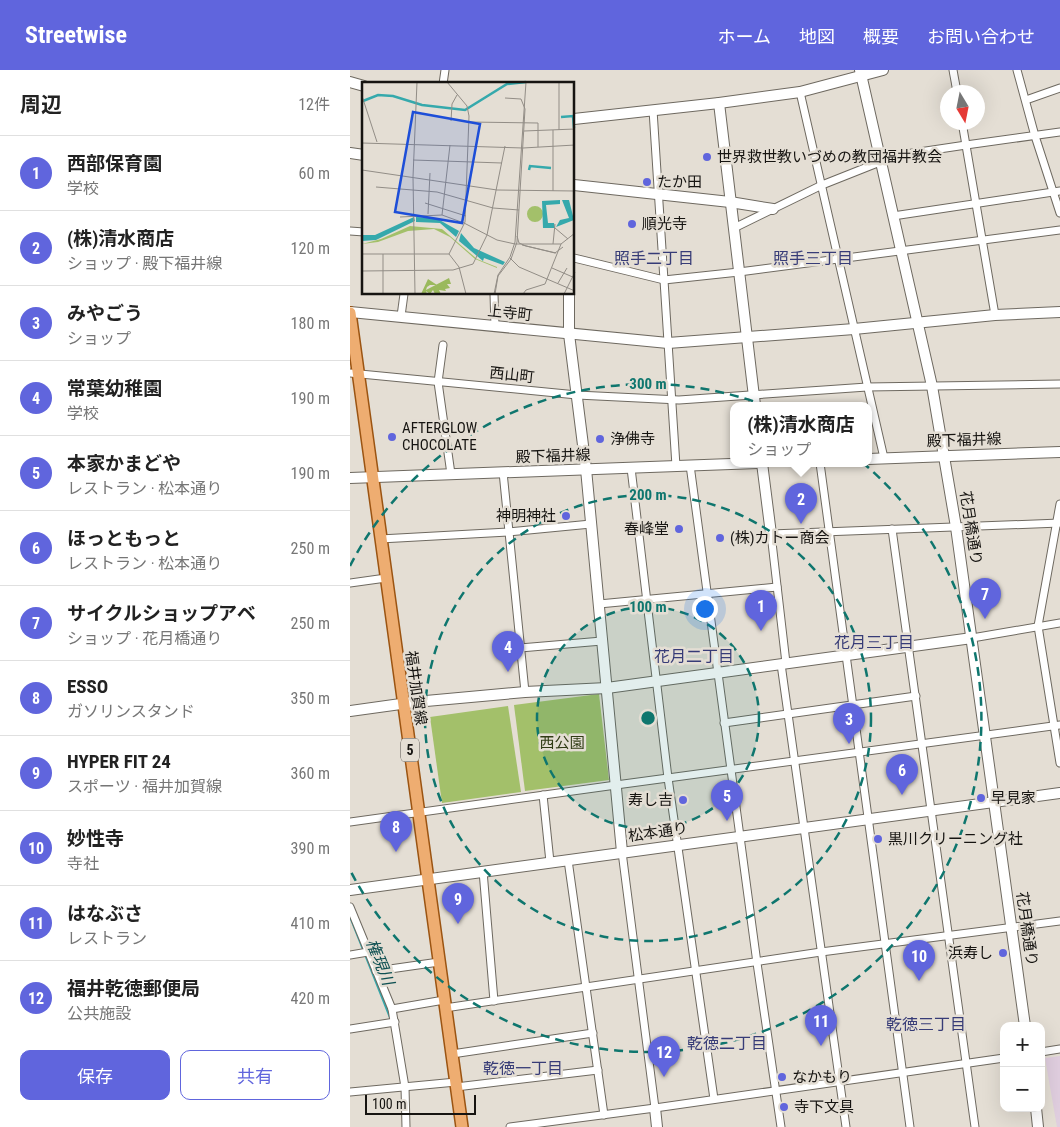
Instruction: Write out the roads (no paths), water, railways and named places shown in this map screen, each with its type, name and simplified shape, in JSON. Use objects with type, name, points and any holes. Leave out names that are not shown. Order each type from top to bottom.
[{"type":"main road","name":"福井加賀線","points":[[350,312],[354,374],[372,477],[462,1127]]},
{"type":"street","points":[[575,119],[800,92],[861,73],[882,70]]},
{"type":"street","points":[[953,70],[956,85]]},
{"type":"street","points":[[1017,70],[1035,136],[1057,191],[1060,213]]},
{"type":"street","name":"花月橋通り","points":[[861,73],[932,386],[956,527],[1024,1022]]},
{"type":"street","points":[[1026,100],[1060,88]]},
{"type":"street","points":[[800,92],[871,402]]},
{"type":"street","points":[[718,103],[754,400]]},
{"type":"street","points":[[653,110],[676,466]]},
{"type":"street","points":[[963,130],[995,315]]},
{"type":"street","points":[[734,228],[822,185],[880,160],[966,144],[1060,132]]},
{"type":"street","points":[[575,185],[773,208]]},
{"type":"street","points":[[893,216],[1057,191]]},
{"type":"street","points":[[575,258],[664,280],[1060,230]]},
{"type":"street","points":[[401,316],[404,295]]},
{"type":"street","points":[[494,295],[496,327]]},
{"type":"street","points":[[569,295],[569,334],[586,469],[622,852],[657,1127]]},
{"type":"street","name":"上寺町","points":[[350,312],[668,344],[995,315],[1060,312]]},
{"type":"street","points":[[443,345],[438,382],[451,474]]},
{"type":"street","name":"西山町","points":[[354,374],[576,395],[671,399],[754,400],[867,387],[1060,384]]},
{"type":"street","points":[[872,408],[884,458]]},
{"type":"street","name":"殿下福井線","points":[[872,459],[1060,452]]},
{"type":"street","name":"殿下福井線","points":[[350,478],[730,464]]},
{"type":"street","points":[[690,465],[717,674],[781,1127]]},
{"type":"street","points":[[763,467],[777,587],[788,714],[846,1127]]},
{"type":"street","points":[[821,467],[910,1127]]},
{"type":"street","points":[[631,468],[668,778],[714,1099]]},
{"type":"street","points":[[503,472],[525,692]]},
{"type":"street","points":[[1060,504],[1038,626],[1057,726],[1060,763]]},
{"type":"street","points":[[771,534],[1058,523]]},
{"type":"street","points":[[380,539],[508,532],[591,524]]},
{"type":"street","points":[[892,529],[910,646],[975,1127]]},
{"type":"street","points":[[350,583],[386,578]]},
{"type":"street","points":[[599,604],[777,587]]},
{"type":"street","points":[[350,711],[525,692],[607,688],[972,638],[1060,623]]},
{"type":"street","points":[[520,648],[602,641]]},
{"type":"street","points":[[724,723],[916,696]]},
{"type":"street","points":[[350,822],[616,784],[1057,726]]},
{"type":"street","name":"松本通り","points":[[350,890],[1060,793]]},
{"type":"street","points":[[543,795],[550,862]]},
{"type":"street","points":[[568,860],[604,1115]]},
{"type":"street","points":[[483,871],[494,1001]]},
{"type":"street","points":[[350,907],[364,953],[376,971],[392,1009],[403,1087],[406,1127]]},
{"type":"street","points":[[392,1009],[494,1001],[821,952],[1060,921]]},
{"type":"street","points":[[350,955],[364,953]]},
{"type":"street","points":[[376,971],[439,962]]},
{"type":"street","points":[[350,1029],[395,1022]]},
{"type":"street","points":[[452,1054],[593,1033]]},
{"type":"street","points":[[1045,1051],[1060,1049]]},
{"type":"street","points":[[510,1127],[533,1126],[1000,1059]]},
{"type":"street","points":[[350,1092],[456,1085],[598,1070]]},
{"type":"street","points":[[1036,1112],[1038,1127]]},
{"type":"waterway","name":"権現川","points":[[350,916],[390,1017]]},
{"type":"place","name":"世界救世教いづめの教団福井教会","points":[[707,157]]},
{"type":"place","name":"たか田","points":[[647,182]]},
{"type":"place","name":"順光寺","points":[[632,224]]},
{"type":"place","name":"AFTERGLOW CHOCOLATE","points":[[392,437]]},
{"type":"place","name":"浄佛寺","points":[[600,439]]},
{"type":"place","name":"神明神社","points":[[566,516]]},
{"type":"place","name":"(株)清水商店","points":[[801,524]]},
{"type":"place","name":"春峰堂","points":[[679,529]]},
{"type":"place","name":"(株)カトー商会","points":[[720,538]]},
{"type":"place","name":"サイクルショップアベ","points":[[985,619]]},
{"type":"place","name":"西部保育園","points":[[761,631]]},
{"type":"place","name":"常葉幼稚園","points":[[508,672]]},
{"type":"place","name":"みやごう","points":[[849,744]]},
{"type":"place","name":"ほっともっと","points":[[902,795]]},
{"type":"place","name":"早見家","points":[[981,798]]},
{"type":"place","name":"寿し吉","points":[[683,800]]},
{"type":"place","name":"本家かまどや","points":[[727,821]]},
{"type":"place","name":"黒川クリーニング社","points":[[878,839]]},
{"type":"place","name":"ESSO","points":[[396,852]]},
{"type":"place","name":"HYPER FIT 24","points":[[458,924]]},
{"type":"place","name":"浜寿し","points":[[1003,953]]},
{"type":"place","name":"妙性寺","points":[[919,981]]},
{"type":"place","name":"はなぶさ","points":[[821,1046]]},
{"type":"place","name":"福井乾徳郵便局","points":[[664,1077]]},
{"type":"place","name":"なかもり","points":[[782,1077]]},
{"type":"place","name":"寺下文具","points":[[784,1107]]},
{"type":"district","name":"照手二丁目","points":[[654,258]]},
{"type":"district","name":"照手三丁目","points":[[813,258]]},
{"type":"district","name":"花月三丁目","points":[[874,642]]},
{"type":"district","name":"花月二丁目","points":[[694,656]]},
{"type":"district","name":"乾徳三丁目","points":[[926,1024]]},
{"type":"district","name":"乾徳二丁目","points":[[727,1043]]},
{"type":"district","name":"乾徳一丁目","points":[[523,1068]]},
{"type":"park label","name":"西公園","points":[[562,743]]}]
